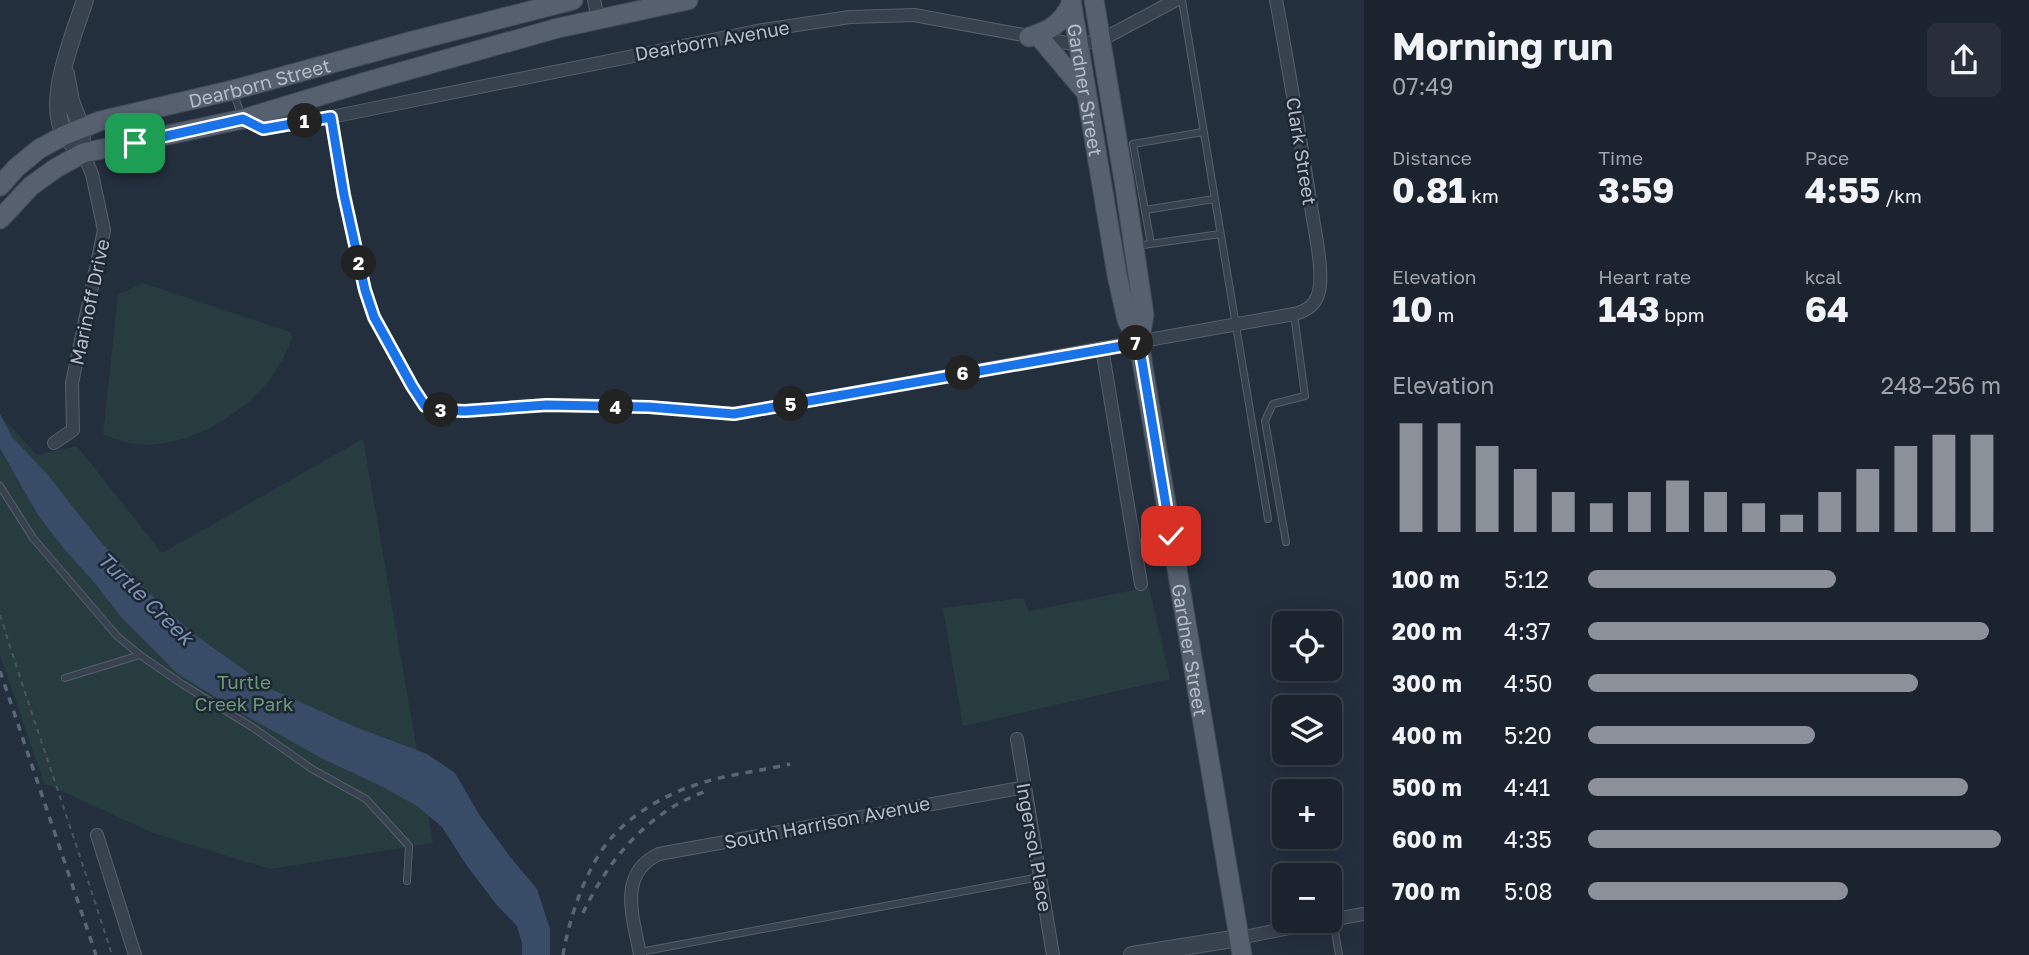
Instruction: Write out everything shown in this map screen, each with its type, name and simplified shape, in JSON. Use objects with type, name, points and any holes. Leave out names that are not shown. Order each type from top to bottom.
[{"type":"main road","name":"Dearborn Street","points":[[0,187],[16,168],[39,149],[73,131],[100,121],[233,90],[573,0]]},
{"type":"main road","name":"Dearborn Street","points":[[0,219],[32,186],[83,153],[243,119],[421,66],[596,9],[688,0]]},
{"type":"main road","name":"Gardner Street","points":[[1094,0],[1143,246],[1144,315],[1139,343]]},
{"type":"main road","name":"Gardner Street","points":[[1071,3],[1117,275],[1127,320],[1139,343],[1240,946]]},
{"type":"main road","points":[[1071,3],[1065,18],[1035,38],[1086,93]]},
{"type":"street","points":[[83,153],[73,131],[65,67],[85,0]]},
{"type":"street","name":"Dearborn Avenue","points":[[243,119],[263,129],[698,42],[850,17],[914,15],[1078,46],[1101,40],[1179,0]]},
{"type":"street","name":"Clark Street","points":[[1276,0],[1321,281],[1315,302],[1304,312],[1294,314]]},
{"type":"street","points":[[331,117],[344,195],[365,290],[374,317],[425,406],[441,410],[465,411],[547,405],[649,407],[734,414],[1294,314]]},
{"type":"street","name":"Marinoff Drive","points":[[54,443],[73,430],[72,383],[104,230],[92,174],[83,153]]},
{"type":"street","points":[[1102,348],[1141,584]]},
{"type":"street","name":"Ingersol Place","points":[[1017,739],[1053,955]]},
{"type":"street","name":"South Harrison Avenue","points":[[640,953],[630,901],[633,882],[649,859],[659,854],[1025,787]]},
{"type":"street","points":[[97,835],[135,955]]},
{"type":"street","points":[[1342,918],[1364,914]]},
{"type":"street","points":[[1142,954],[1178,948],[1240,946],[1286,933]]},
{"type":"street","points":[[1178,948],[1199,955]]},
{"type":"lane","points":[[1179,0],[1268,519]]},
{"type":"lane","points":[[233,90],[243,119]]},
{"type":"lane","points":[[1203,132],[1133,144],[1131,176],[1145,210],[1143,246],[1220,234]]},
{"type":"lane","points":[[1145,210],[1214,199]]},
{"type":"lane","points":[[1286,542],[1265,421],[1273,404],[1305,396],[1294,314]]},
{"type":"lane","points":[[0,486],[33,538],[117,636],[182,684],[252,727],[312,769],[366,799],[409,846],[407,881]]},
{"type":"lane","points":[[65,678],[140,655]]},
{"type":"lane","points":[[640,953],[1040,877]]},
{"type":"lane","points":[[1334,933],[1339,955]]},
{"type":"path","points":[[0,615],[113,955]]},
{"type":"green space","points":[[143,283],[290,332],[293,337],[273,375],[240,409],[197,434],[173,442],[149,445],[126,442],[103,434],[118,295]]},
{"type":"green space","name":"Turtle Creek Park","points":[[0,415],[37,455],[77,446],[162,553],[363,439],[433,843],[270,869],[153,833],[44,783],[0,655]]},
{"type":"green space","points":[[1149,587],[1170,679],[963,726],[943,608],[1023,598],[1029,611]]},
{"type":"water","name":"Turtle Creek","points":[[0,414],[12,437],[48,475],[98,539],[147,591],[191,632],[271,689],[353,726],[427,754],[455,773],[480,816],[537,889],[550,929],[550,955],[522,955],[517,926],[467,866],[442,827],[417,806],[321,758],[178,674],[121,617],[38,515],[0,448]]},
{"type":"railway","points":[[0,671],[96,955]]},
{"type":"railway","points":[[563,955],[575,908],[587,876],[613,836],[630,820],[661,799],[695,785],[790,764]]},
{"type":"railway","points":[[583,913],[605,875],[632,840],[665,812],[704,792]]},
{"type":"route","points":[[135,143],[243,119],[263,129],[331,117],[344,195],[365,290],[374,317],[425,406],[441,410],[465,411],[547,405],[649,407],[734,414],[1139,343],[1171,536]]}]
